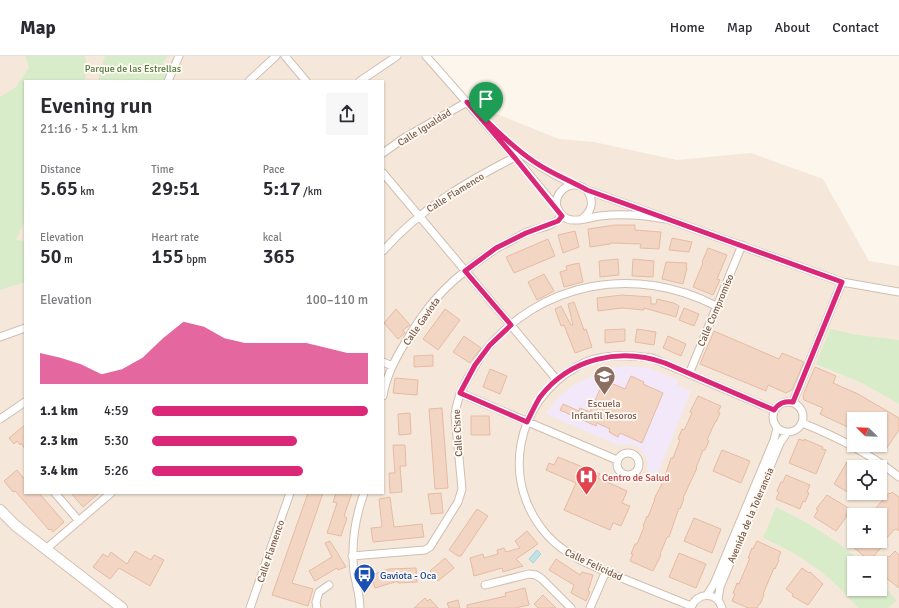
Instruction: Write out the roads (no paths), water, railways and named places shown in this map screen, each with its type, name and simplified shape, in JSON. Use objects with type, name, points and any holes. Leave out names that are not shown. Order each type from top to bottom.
[{"type":"street","points":[[250,80],[276,56]]},
{"type":"street","points":[[285,56],[305,80]]},
{"type":"street","points":[[361,80],[397,56]]},
{"type":"street","points":[[426,56],[566,219],[573,220],[630,214],[641,214],[666,219]]},
{"type":"street","points":[[168,80],[177,59]]},
{"type":"street","points":[[467,102],[512,145],[533,161],[562,178],[587,190],[842,282],[899,292]]},
{"type":"street","name":"Calle Igualdad","points":[[384,153],[410,134],[467,102]]},
{"type":"street","points":[[515,158],[526,161],[543,171],[562,178]]},
{"type":"street","name":"Calle Flamenco","points":[[384,250],[398,234],[438,201],[461,186],[515,158]]},
{"type":"street","points":[[384,174],[557,380]]},
{"type":"street","points":[[558,209],[557,199],[560,193],[567,187],[576,185]]},
{"type":"street","points":[[582,219],[590,210],[592,204],[591,197],[587,190]]},
{"type":"street","name":"Calle Gaviota","points":[[384,393],[392,366],[415,326],[430,304],[446,287],[496,248],[526,233],[558,221],[562,216]]},
{"type":"street","name":"Calle Compromiso","points":[[689,374],[742,245]]},
{"type":"street","points":[[793,402],[842,282]]},
{"type":"street","name":"Calle Cisne","points":[[352,556],[425,550],[430,547],[458,502],[462,489],[455,415],[456,404],[460,393],[479,360],[490,345],[511,325],[532,310],[565,294],[613,283],[636,283],[663,286],[716,306]]},
{"type":"street","points":[[0,336],[24,328]]},
{"type":"street","name":"Calle Felicidad","points":[[691,607],[589,564],[561,549],[548,536],[536,521],[523,492],[520,471],[520,454],[522,438],[527,422],[541,397],[557,380],[578,366],[590,361],[617,355],[632,355],[652,358],[774,410]]},
{"type":"street","points":[[384,362],[392,366]]},
{"type":"street","points":[[460,393],[617,460]]},
{"type":"street","points":[[783,402],[793,402],[802,410],[802,423],[793,432],[787,433],[777,428],[773,422],[772,416],[778,405],[783,402]]},
{"type":"street","points":[[0,419],[24,403]]},
{"type":"street","points":[[802,423],[850,444],[872,457],[899,477]]},
{"type":"street","name":"Avenida de la Tolerancia","points":[[707,595],[714,584],[774,440],[777,428]]},
{"type":"street","name":"Avenida de la Tolerancia","points":[[718,600],[720,587],[741,536],[780,443],[787,433]]},
{"type":"street","points":[[56,494],[79,521]]},
{"type":"street","points":[[46,549],[110,494]]},
{"type":"street","name":"Calle Flamenco","points":[[250,608],[290,494]]},
{"type":"street","points":[[360,608],[360,598],[354,574],[352,556],[359,507],[364,494]]},
{"type":"street","points":[[0,510],[16,526],[122,608]]},
{"type":"street","points":[[590,608],[606,572]]},
{"type":"street","points":[[485,585],[529,574],[536,575],[542,578],[571,608]]},
{"type":"street","points":[[317,608],[316,602],[319,592],[329,585]]},
{"type":"street","points":[[691,607],[695,600],[700,596],[707,595],[718,600],[722,608]]},
{"type":"water","points":[[537,550],[541,554],[533,563],[529,559]]},
{"type":"place","name":"Escuela Infantil Tesoros","points":[[604,396]]},
{"type":"place","name":"Centro de Salud","points":[[586,496]]},
{"type":"place","name":"Gaviota - Oca","points":[[364,594]]},
{"type":"park label","name":"Parque de las Estrellas","points":[[133,68]]}]
